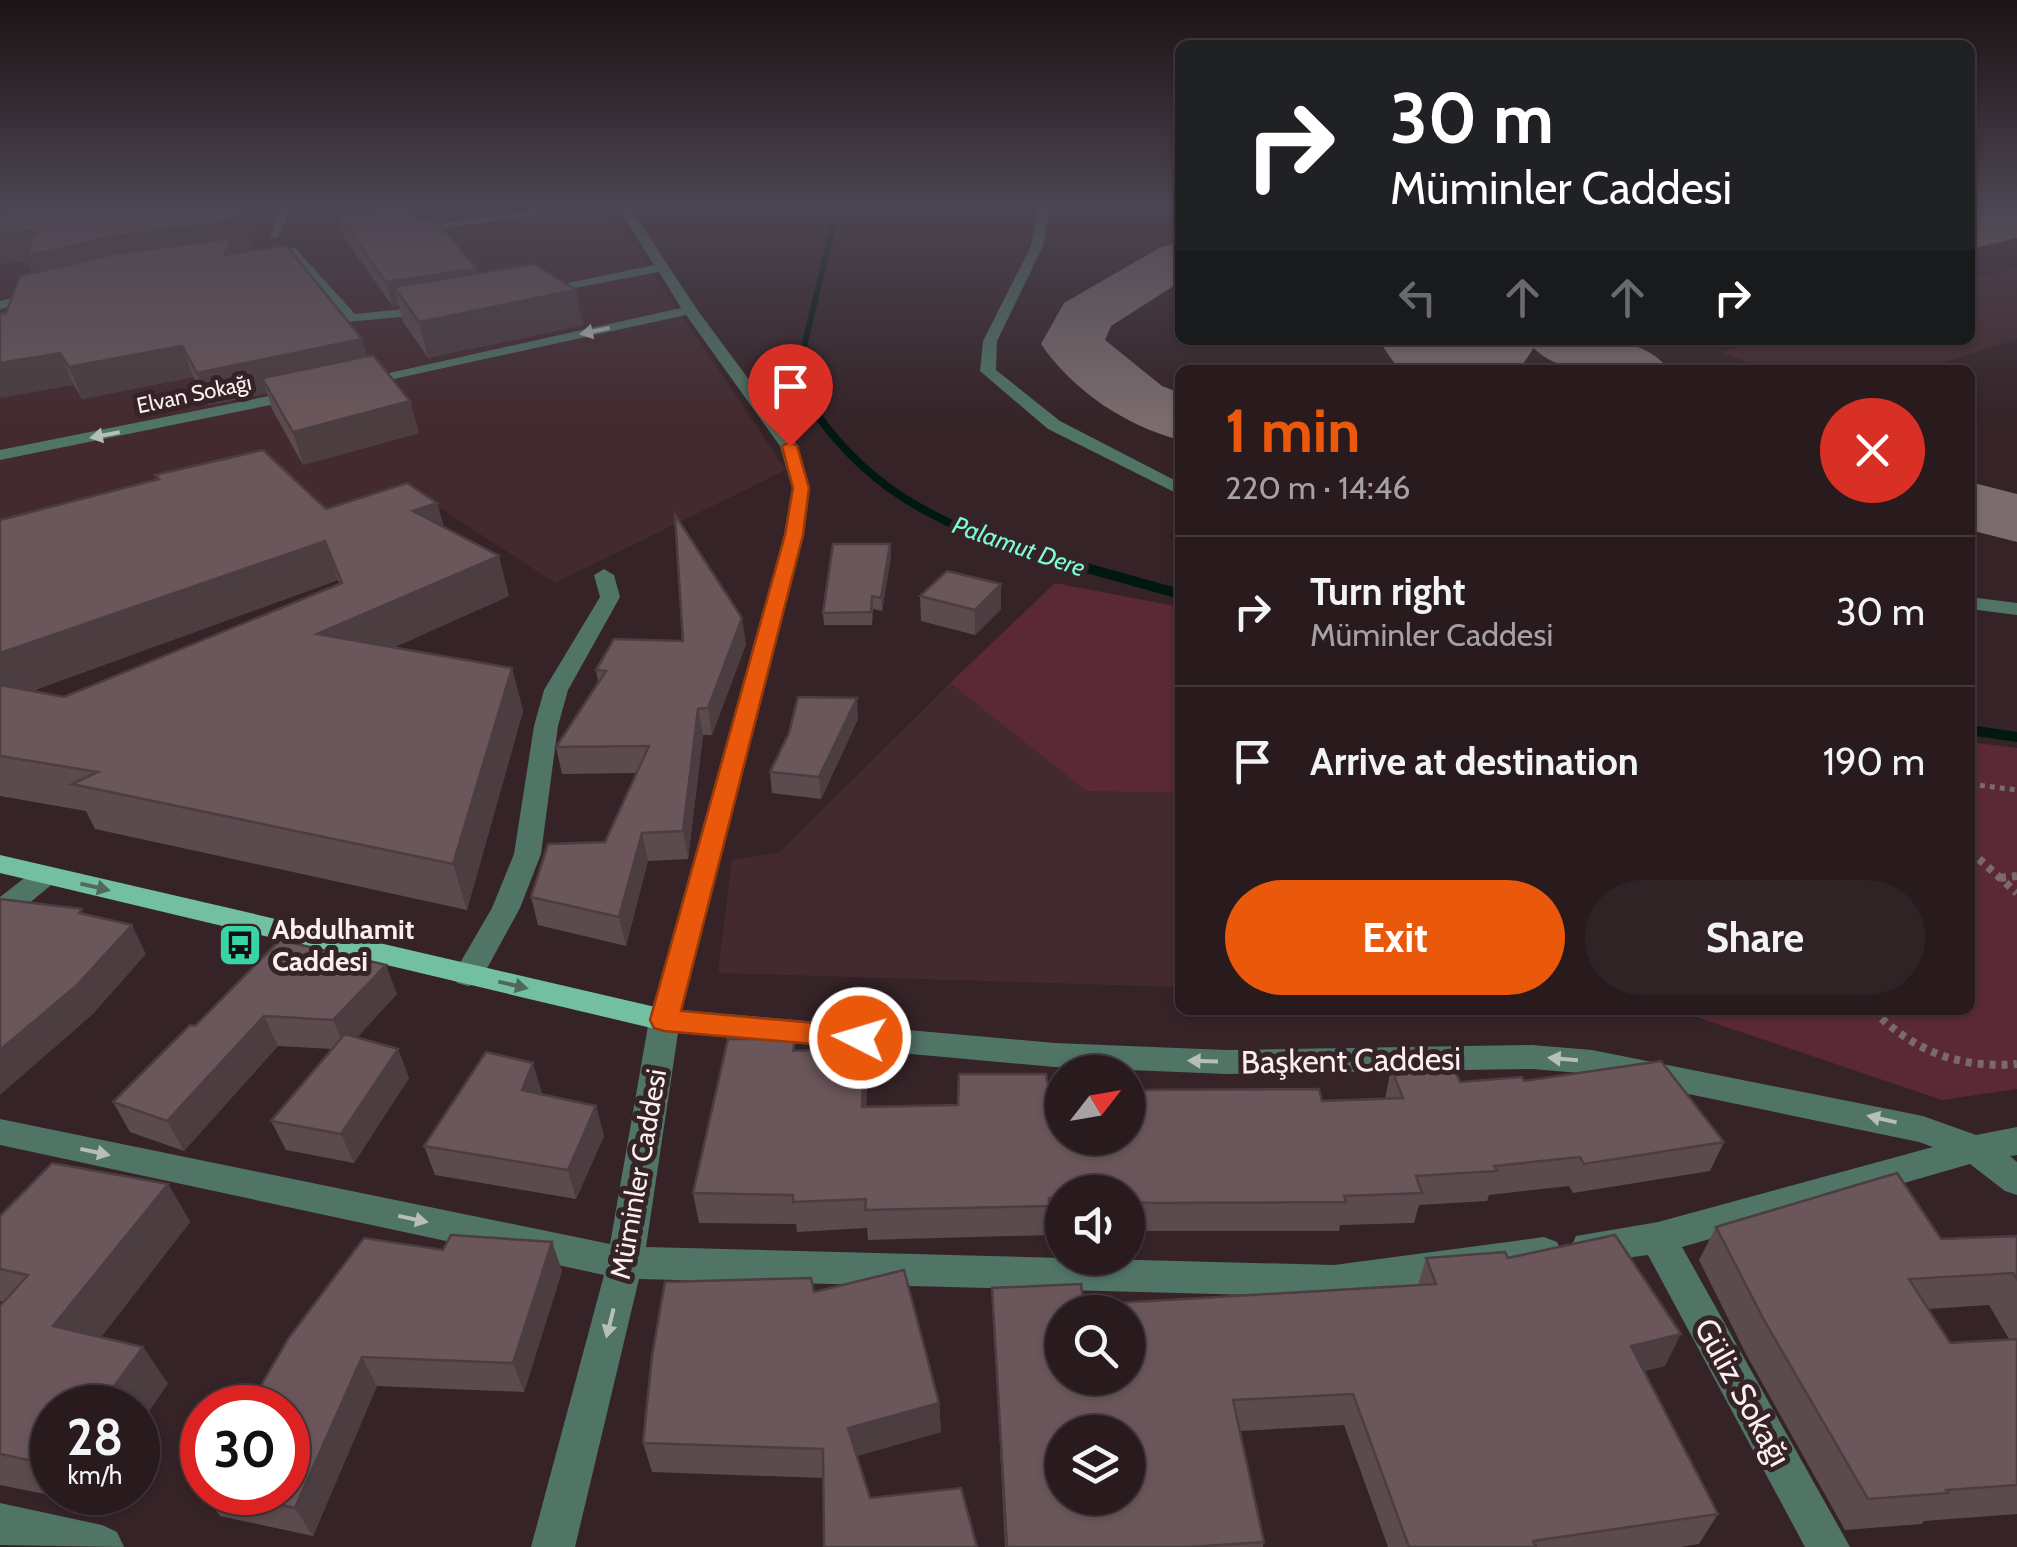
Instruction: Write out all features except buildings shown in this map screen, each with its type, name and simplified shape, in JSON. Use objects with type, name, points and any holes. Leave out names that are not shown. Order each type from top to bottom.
[{"type":"main road","points":[[0,864],[664,1020]]},
{"type":"street","points":[[315,278],[352,319],[456,306]]},
{"type":"street","points":[[530,293],[606,278]]},
{"type":"street","name":"Müminler Caddesi","points":[[553,1547],[624,1264],[664,1020],[794,535],[801,488],[790,446],[671,278]]},
{"type":"street","points":[[1021,278],[990,340],[988,371],[1054,425],[1175,487]]},
{"type":"street","points":[[0,305],[68,288]]},
{"type":"street","points":[[338,386],[690,310]]},
{"type":"street","name":"Elvan Sokağı","points":[[0,455],[319,390]]},
{"type":"street","points":[[468,975],[524,870],[545,729],[567,662],[610,597],[604,575]]},
{"type":"street","points":[[1975,604],[2017,609]]},
{"type":"street","points":[[0,912],[46,875]]},
{"type":"street","name":"Başkent Caddesi","points":[[664,1020],[1055,1055],[1227,1062],[1532,1057],[1592,1062],[1876,1117],[1975,1149],[2017,1181]]},
{"type":"street","points":[[0,1132],[624,1264],[1334,1281],[1658,1238],[1975,1149],[2017,1141]]},
{"type":"street","name":"Güliz Sokağı","points":[[1658,1238],[1828,1547]]},
{"type":"street","points":[[0,1524],[102,1547]]},
{"type":"path","points":[[1975,785],[2017,790]]},
{"type":"path","points":[[1975,856],[2017,893]]},
{"type":"path","points":[[2000,878],[2017,876]]},
{"type":"path","points":[[1877,1015],[1925,1053],[1994,1067],[2017,1064]]},
{"type":"shaded area","points":[[0,278],[657,278],[786,470],[555,583],[434,504],[0,644]]},
{"type":"shaded area","points":[[2017,278],[2017,339],[1936,365],[1754,365],[1720,352],[1745,345],[1975,345],[1975,279]]},
{"type":"shaded area","points":[[1055,583],[1175,606],[1175,793],[1086,791],[950,683]]},
{"type":"shaded area","points":[[950,683],[1086,791],[1175,793],[1175,987],[718,973],[732,860],[780,852]]},
{"type":"shaded area","points":[[1975,743],[2017,748],[2017,1089],[1942,1100],[1691,1015],[1975,1015]]},
{"type":"waterway","name":"Palamut Dere","points":[[802,355],[821,278]]},
{"type":"waterway","name":"Palamut Dere","points":[[802,353],[795,382],[839,442],[862,466],[913,504],[1011,548]]},
{"type":"waterway","name":"Palamut Dere","points":[[1004,545],[1175,593]]},
{"type":"waterway","name":"Palamut Dere","points":[[1975,731],[2017,737]]},
{"type":"taxiway","points":[[1147,278],[1085,316],[1072,344],[1138,400],[1175,417]]},
{"type":"taxiway","points":[[1571,345],[1623,365]]},
{"type":"taxiway","points":[[1975,507],[2017,518]]},
{"type":"place","name":"Abdulhamit Caddesi","points":[[240,945]]},
{"type":"route","points":[[790,446],[801,488],[794,535],[664,1020],[860,1038]]}]
